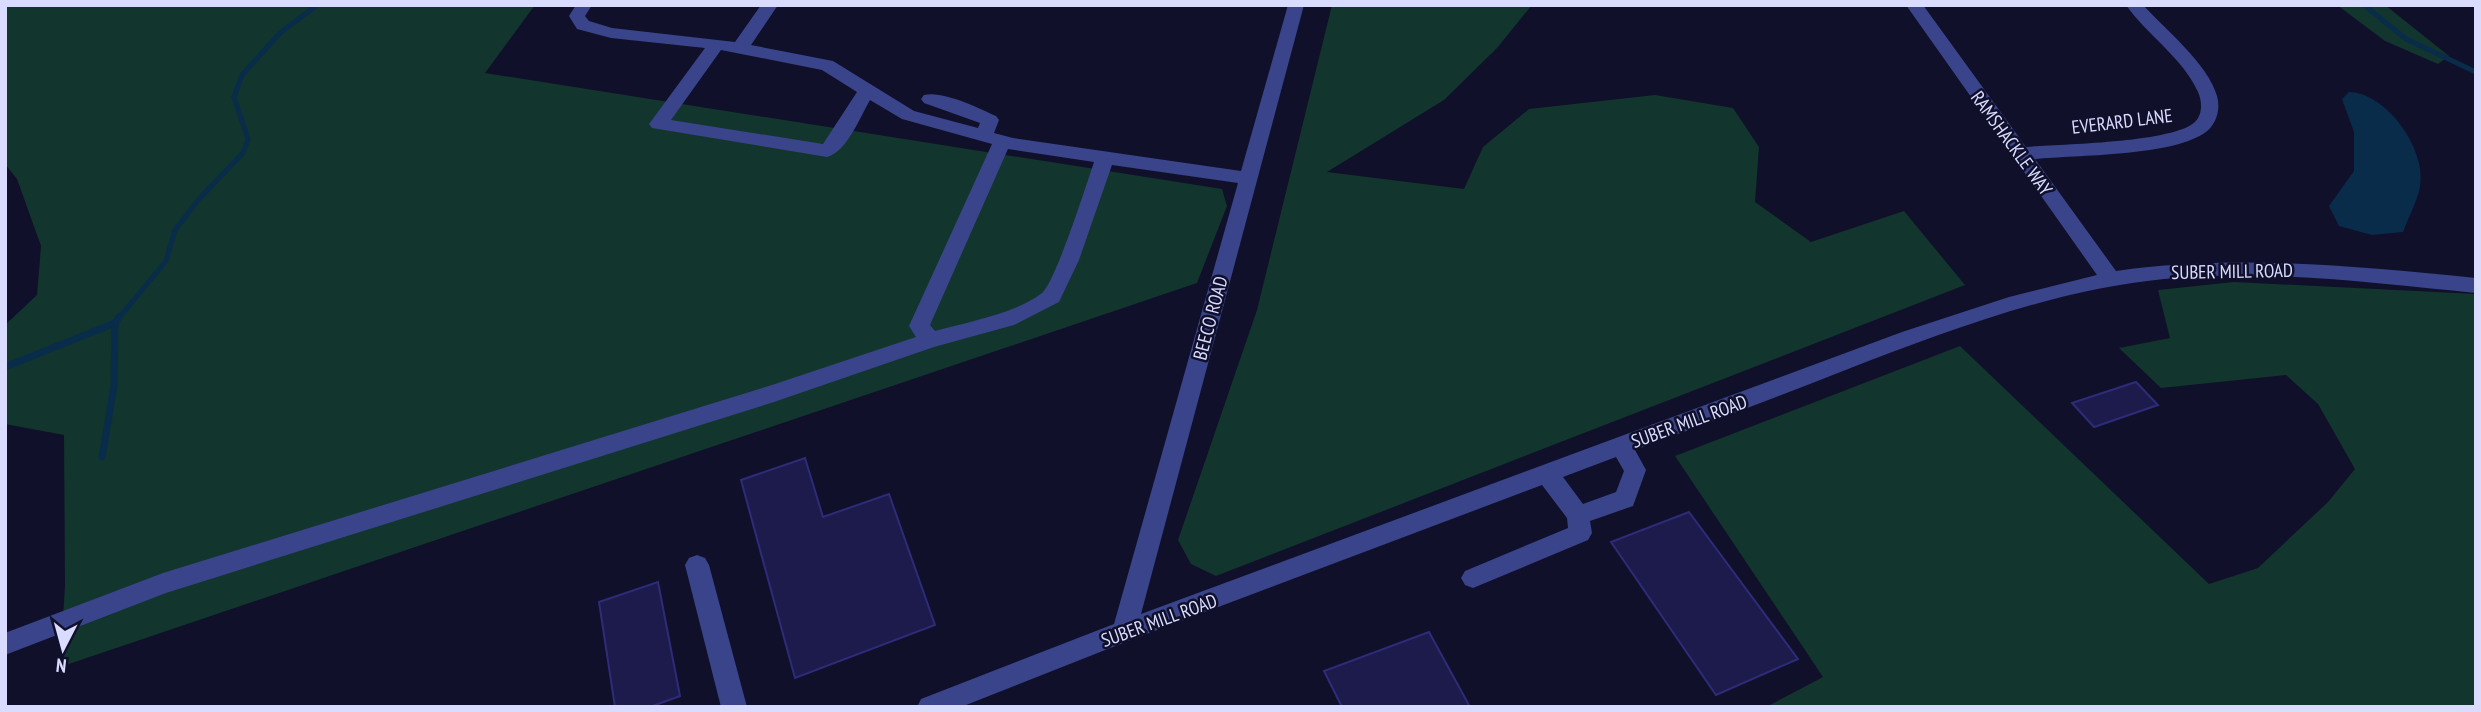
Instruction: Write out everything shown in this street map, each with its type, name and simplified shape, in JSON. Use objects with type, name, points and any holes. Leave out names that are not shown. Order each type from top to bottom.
[{"type":"street","points":[[584,5],[577,16],[583,25],[611,33],[716,44],[827,65],[908,116],[993,139],[1247,178]]},
{"type":"street","points":[[740,48],[770,5]]},
{"type":"street","name":"BEECO ROAD","points":[[1124,631],[1296,5]]},
{"type":"street","name":"RAMSHACKLE WAY","points":[[1914,5],[2112,280]]},
{"type":"street","name":"EVERARD LANE","points":[[2020,153],[2166,139],[2196,130],[2206,121],[2210,103],[2202,83],[2134,5]]},
{"type":"street","points":[[716,44],[658,124],[827,151],[838,139],[868,89]]},
{"type":"street","points":[[930,99],[990,120],[993,139],[919,326],[931,340]]},
{"type":"street","points":[[5,644],[163,583],[774,393],[931,340],[1007,319],[1052,297],[1069,260],[1105,158]]},
{"type":"street","name":"SUBER MILL ROAD","points":[[930,707],[1124,631],[1621,446],[2003,306],[2046,293],[2161,272],[2277,269],[2476,286]]},
{"type":"street","points":[[1578,515],[1625,499],[1635,470],[1621,446]]},
{"type":"street","points":[[1473,578],[1580,533],[1578,515],[1547,474]]},
{"type":"street","points":[[697,565],[734,707]]},
{"type":"green space","points":[[5,5],[535,5],[485,73],[1222,189],[1227,206],[1197,283],[60,667],[65,585],[64,435],[5,424],[5,325],[37,295],[41,246],[17,179],[5,164]]},
{"type":"green space","points":[[1332,5],[1532,5],[1497,48],[1444,100],[1327,172],[1464,189],[1483,147],[1529,109],[1655,95],[1733,108],[1759,147],[1755,202],[1811,242],[1904,211],[1965,285],[1216,576],[1191,564],[1178,540],[1257,310]]},
{"type":"green space","points":[[2337,5],[2385,5],[2449,56],[2438,64],[2385,41]]},
{"type":"green space","points":[[2234,282],[2476,294],[2476,707],[1766,707],[1823,677],[1675,456],[1960,346],[2209,584],[2258,568],[2328,502],[2355,469],[2318,404],[2286,375],[2161,388],[2119,348],[2170,338],[2158,290]]},
{"type":"water","points":[[2349,92],[2377,102],[2390,113],[2411,141],[2421,172],[2420,187],[2403,232],[2372,235],[2339,226],[2329,206],[2354,171],[2354,132],[2342,99]]},
{"type":"building","points":[[2136,382],[2158,405],[2094,427],[2072,403]]},
{"type":"building","points":[[805,458],[823,517],[889,494],[935,625],[795,678],[741,480]]},
{"type":"building","points":[[1689,512],[1798,659],[1716,695],[1611,542]]},
{"type":"building","points":[[658,582],[680,696],[650,707],[615,707],[599,602]]},
{"type":"building","points":[[1429,632],[1470,707],[1342,707],[1324,671]]},
{"type":"waterway","points":[[118,319],[166,261],[175,230],[198,200],[243,153],[248,139],[234,97],[242,75],[280,33],[317,5]]},
{"type":"waterway","points":[[2364,5],[2406,39],[2476,72]]},
{"type":"waterway","points":[[115,323],[119,317]]},
{"type":"waterway","points":[[5,367],[115,323]]},
{"type":"waterway","points":[[102,457],[114,386],[115,323]]}]
